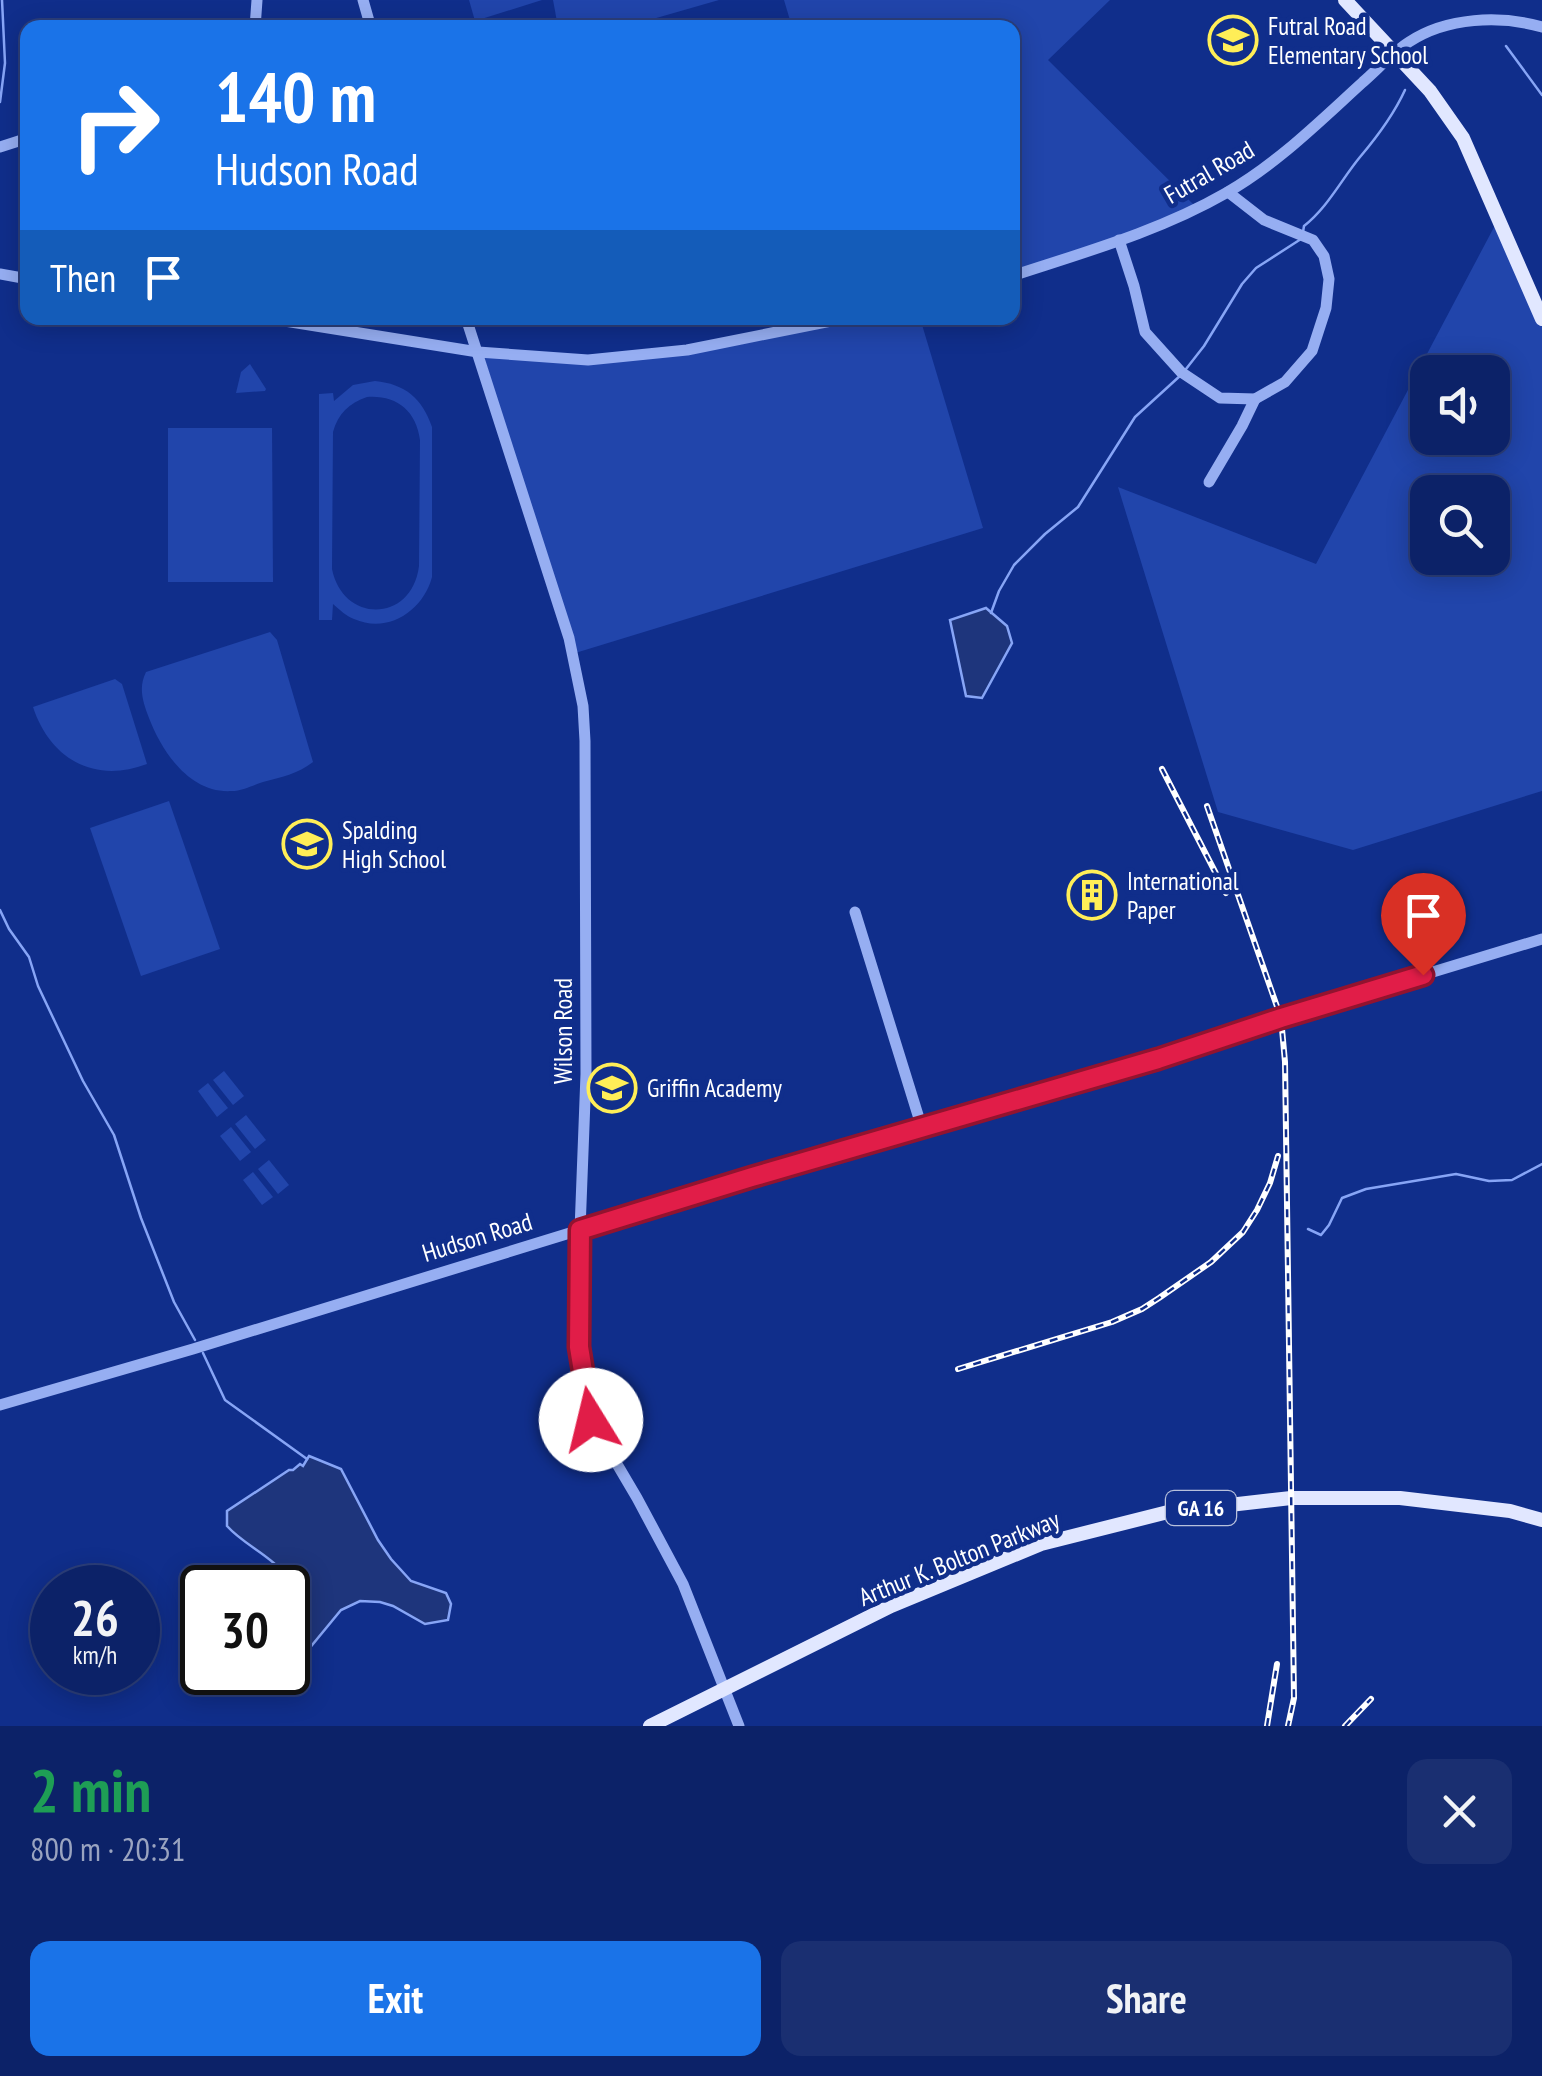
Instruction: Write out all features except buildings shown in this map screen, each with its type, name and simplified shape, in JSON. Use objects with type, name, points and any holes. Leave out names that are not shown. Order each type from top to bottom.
[{"type":"main road","points":[[1345,0],[1430,91],[1463,138],[1542,319]]},
{"type":"main road","name":"Arthur K. Bolton Parkway","points":[[650,1726],[876,1613],[1041,1544],[1168,1512],[1291,1498],[1400,1498],[1510,1511],[1542,1520]]},
{"type":"street","name":"Futral Road","points":[[1020,273],[1183,215],[1228,192],[1274,161],[1408,42],[1433,30],[1475,20],[1542,27]]},
{"type":"street","points":[[1119,240],[1146,332],[1180,372],[1220,398],[1256,399],[1286,382],[1312,351],[1326,308],[1328,279],[1324,256],[1314,240],[1264,220],[1228,192]]},
{"type":"street","points":[[310,325],[478,352],[588,360],[699,348],[812,325]]},
{"type":"street","name":"Wilson Road","points":[[468,325],[569,638],[583,706],[586,1074],[579,1347],[591,1420],[682,1584],[739,1726]]},
{"type":"street","points":[[1208,482],[1256,399]]},
{"type":"street","points":[[855,912],[922,1128]]},
{"type":"street","name":"Hudson Road","points":[[0,1404],[1158,1059],[1542,938]]},
{"type":"shaded area","points":[[469,0],[542,0],[478,20],[475,20]]},
{"type":"shaded area","points":[[553,0],[719,0],[649,20],[557,20]]},
{"type":"shaded area","points":[[784,0],[1110,0],[1048,60],[1196,207],[1181,217],[1020,269],[1020,20],[790,20]]},
{"type":"shaded area","points":[[1502,212],[1542,305],[1542,791],[1353,850],[1218,812],[1118,487],[1316,564],[1410,386],[1410,455],[1510,455],[1510,355],[1426,355]]},
{"type":"shaded area","points":[[824,325],[922,325],[983,528],[572,654],[484,356],[599,362]]},
{"type":"shaded area","points":[[250,364],[266,389],[236,393],[241,372]]},
{"type":"shaded area","points":[[375,381],[404,389],[423,408],[432,427],[432,577],[412,609],[379,624],[354,619],[333,604],[332,620],[319,620],[319,394],[333,393],[334,401],[353,385]],"holes":[[[367,397],[403,406],[414,420],[420,440],[419,566],[414,585],[404,598],[377,609],[349,600],[332,569],[333,432],[350,406]]]},
{"type":"shaded area","points":[[168,428],[272,428],[273,582],[168,582]]},
{"type":"shaded area","points":[[986,608],[1007,626],[1012,643],[982,698],[966,696],[950,620]]},
{"type":"shaded area","points":[[270,632],[277,640],[313,762],[240,790],[203,786],[170,757],[155,731],[142,695],[146,672]]},
{"type":"shaded area","points":[[115,679],[122,684],[147,764],[109,771],[76,763],[51,741],[33,707]]},
{"type":"shaded area","points":[[169,801],[220,949],[141,976],[90,828]]},
{"type":"shaded area","points":[[224,1071],[244,1096],[233,1105],[213,1080]]},
{"type":"shaded area","points":[[208,1083],[228,1108],[217,1117],[198,1091]]},
{"type":"shaded area","points":[[246,1115],[266,1140],[255,1149],[235,1124]]},
{"type":"shaded area","points":[[231,1127],[251,1152],[240,1161],[220,1136]]},
{"type":"shaded area","points":[[269,1160],[289,1185],[278,1194],[258,1169]]},
{"type":"shaded area","points":[[253,1172],[273,1197],[262,1205],[243,1180]]},
{"type":"shaded area","points":[[309,1456],[341,1469],[391,1559],[411,1581],[446,1593],[451,1604],[448,1620],[425,1624],[393,1606],[360,1601],[341,1610],[310,1648],[310,1565],[276,1565],[227,1526],[227,1511],[289,1470],[303,1466]]},
{"type":"waterway","points":[[0,102],[5,63],[2,0]]},
{"type":"waterway","points":[[1506,46],[1542,95]]},
{"type":"waterway","points":[[1303,232],[1379,133],[1405,90]]},
{"type":"waterway","points":[[1186,369],[1256,268],[1301,239]]},
{"type":"waterway","points":[[991,613],[1014,565],[1078,507],[1135,417],[1181,375]]},
{"type":"waterway","points":[[0,910],[29,957],[38,986],[83,1081],[114,1135],[174,1302],[195,1340]]},
{"type":"waterway","points":[[1308,1229],[1321,1235],[1342,1198],[1366,1189],[1456,1174],[1489,1181],[1512,1180],[1542,1164]]},
{"type":"waterway","points":[[203,1353],[225,1400],[307,1459]]},
{"type":"railway","points":[[1162,769],[1226,893]]},
{"type":"railway","points":[[1207,806],[1281,1018],[1285,1062],[1294,1698],[1288,1726]]},
{"type":"railway","points":[[958,1369],[1112,1322],[1159,1298],[1211,1262],[1243,1232],[1270,1183],[1278,1156]]},
{"type":"railway","points":[[1267,1726],[1277,1664]]},
{"type":"railway","points":[[1345,1726],[1371,1699]]},
{"type":"place","name":"Futral Road Elementary School","points":[[1233,40]]},
{"type":"place","name":"Spalding High School","points":[[307,844]]},
{"type":"place","name":"International Paper","points":[[1092,895]]},
{"type":"place","name":"Griffin Academy","points":[[612,1088]]},
{"type":"route","points":[[591,1420],[579,1347],[580,1230],[1158,1059],[1423,975]]}]
